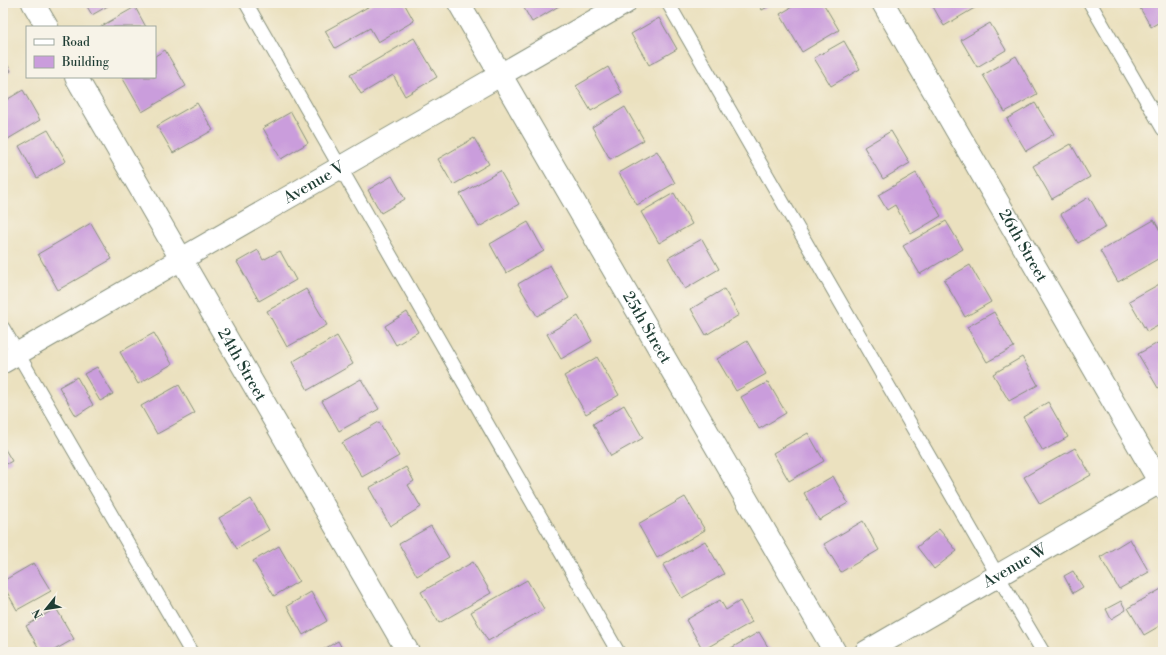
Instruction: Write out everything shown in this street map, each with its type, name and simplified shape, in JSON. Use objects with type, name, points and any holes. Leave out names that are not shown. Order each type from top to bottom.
[{"type":"street","points":[[33,3],[46,26]]},
{"type":"street","name":"25th Street","points":[[459,3],[835,652]]},
{"type":"street","name":"Avenue V","points":[[10,358],[625,3]]},
{"type":"street","name":"26th Street","points":[[883,3],[1162,483]]},
{"type":"street","name":"24th Street","points":[[77,78],[408,652]]},
{"type":"street","name":"Avenue W","points":[[866,652],[1162,483]]},
{"type":"lane","points":[[246,3],[618,652]]},
{"type":"lane","points":[[668,3],[1043,652]]},
{"type":"lane","points":[[1090,3],[1163,129]]},
{"type":"lane","points":[[3,328],[10,358],[191,652]]},
{"type":"building","points":[[85,3],[113,3],[92,15]]},
{"type":"building","points":[[375,3],[404,3],[414,21],[378,42],[370,28],[335,48],[325,31]]},
{"type":"building","points":[[521,3],[564,3],[532,22]]},
{"type":"building","points":[[758,3],[775,3],[762,10]]},
{"type":"building","points":[[799,3],[823,3],[839,30],[802,52],[780,14]]},
{"type":"building","points":[[931,3],[983,3],[944,26]]},
{"type":"building","points":[[1137,3],[1163,3],[1163,20],[1151,27]]},
{"type":"building","points":[[135,7],[145,26],[102,26]]},
{"type":"building","points":[[659,18],[677,49],[649,65],[631,34]]},
{"type":"building","points":[[990,23],[1006,50],[977,67],[961,40]]},
{"type":"building","points":[[414,38],[437,77],[405,96],[393,75],[361,94],[350,75]]},
{"type":"building","points":[[844,41],[860,69],[831,86],[814,58]]},
{"type":"building","points":[[165,50],[186,86],[142,112],[123,78],[156,78],[156,55]]},
{"type":"building","points":[[1016,56],[1037,94],[1005,112],[983,75]]},
{"type":"building","points":[[3,57],[11,71],[3,76]]},
{"type":"building","points":[[608,67],[622,93],[591,111],[576,86]]},
{"type":"building","points":[[23,90],[40,120],[3,142],[3,102]]},
{"type":"building","points":[[197,103],[213,130],[173,153],[157,126]]},
{"type":"building","points":[[1035,103],[1054,134],[1026,151],[1007,119]]},
{"type":"building","points":[[625,107],[644,140],[610,159],[592,127]]},
{"type":"building","points":[[291,112],[308,143],[281,159],[263,128]]},
{"type":"building","points":[[48,130],[66,161],[37,178],[19,146]]},
{"type":"building","points":[[891,131],[910,163],[883,179],[864,147]]},
{"type":"building","points":[[474,138],[489,164],[453,185],[438,159]]},
{"type":"building","points":[[1071,144],[1090,177],[1052,199],[1033,166]]},
{"type":"building","points":[[657,151],[675,183],[637,205],[619,173]]},
{"type":"building","points":[[500,171],[519,204],[479,227],[460,194]]},
{"type":"building","points":[[916,173],[941,216],[911,234],[895,205],[887,210],[878,195]]},
{"type":"building","points":[[392,176],[405,199],[381,213],[368,190]]},
{"type":"building","points":[[674,193],[692,224],[659,243],[641,212]]},
{"type":"building","points":[[1089,197],[1106,227],[1078,243],[1061,214]]},
{"type":"building","points":[[1154,220],[1163,236],[1163,256],[1118,282],[1100,251]]},
{"type":"building","points":[[946,221],[963,249],[920,274],[903,246]]},
{"type":"building","points":[[528,222],[544,251],[506,273],[490,244]]},
{"type":"building","points":[[91,223],[112,259],[58,290],[38,254]]},
{"type":"building","points":[[702,239],[719,269],[685,289],[668,258]]},
{"type":"building","points":[[258,250],[263,260],[280,251],[296,280],[259,301],[237,262]]},
{"type":"building","points":[[550,265],[569,298],[537,316],[518,284]]},
{"type":"building","points":[[970,265],[991,302],[965,317],[944,280]]},
{"type":"building","points":[[1163,282],[1163,323],[1147,332],[1129,301]]},
{"type":"building","points":[[306,289],[327,325],[287,347],[267,311]]},
{"type":"building","points":[[724,289],[739,315],[706,335],[691,309]]},
{"type":"building","points":[[407,312],[418,332],[396,345],[385,326]]},
{"type":"building","points":[[994,312],[1014,347],[987,362],[967,327]]},
{"type":"building","points":[[578,316],[592,341],[561,359],[547,334]]},
{"type":"building","points":[[154,333],[172,364],[138,384],[120,352]]},
{"type":"building","points":[[337,336],[353,364],[308,390],[292,362]]},
{"type":"building","points":[[1163,340],[1163,385],[1158,388],[1138,354]]},
{"type":"building","points":[[747,341],[766,374],[736,391],[717,359]]},
{"type":"building","points":[[597,357],[619,395],[586,414],[564,376]]},
{"type":"building","points":[[1022,357],[1038,385],[1009,401],[993,374]]},
{"type":"building","points":[[97,367],[113,394],[100,401],[84,374]]},
{"type":"building","points":[[77,377],[93,405],[76,416],[59,387]]},
{"type":"building","points":[[361,379],[379,409],[339,431],[322,401]]},
{"type":"building","points":[[768,382],[786,413],[759,429],[741,397]]},
{"type":"building","points":[[179,385],[195,413],[157,434],[141,406]]},
{"type":"building","points":[[1048,402],[1068,437],[1043,451],[1023,417]]},
{"type":"building","points":[[624,405],[643,438],[611,456],[593,424]]},
{"type":"building","points":[[379,422],[399,456],[362,477],[342,443]]},
{"type":"building","points":[[808,433],[824,461],[789,481],[773,453]]},
{"type":"building","points":[[3,446],[12,461],[3,466]]},
{"type":"building","points":[[1075,448],[1091,475],[1040,504],[1024,477]]},
{"type":"building","points":[[406,467],[414,481],[408,485],[421,507],[390,526],[369,488]]},
{"type":"building","points":[[833,476],[848,503],[819,520],[804,493]]},
{"type":"building","points":[[685,497],[705,530],[657,558],[638,524]]},
{"type":"building","points":[[251,499],[269,530],[237,549],[219,518]]},
{"type":"building","points":[[863,521],[879,550],[841,572],[824,544]]},
{"type":"building","points":[[431,526],[449,557],[417,576],[399,544]]},
{"type":"building","points":[[939,529],[957,551],[934,569],[917,547]]},
{"type":"building","points":[[1130,539],[1149,572],[1119,589],[1100,557]]},
{"type":"building","points":[[705,541],[724,574],[682,598],[663,565]]},
{"type":"building","points":[[279,546],[299,581],[274,596],[253,561]]},
{"type":"building","points":[[473,562],[491,593],[439,623],[421,592]]},
{"type":"building","points":[[34,563],[51,591],[17,610],[3,585],[3,581]]},
{"type":"building","points":[[1073,571],[1083,587],[1073,593],[1064,576]]},
{"type":"building","points":[[527,580],[544,609],[488,641],[471,612]]},
{"type":"building","points":[[1163,588],[1163,624],[1144,635],[1128,608]]},
{"type":"building","points":[[311,592],[327,621],[303,635],[287,606]]},
{"type":"building","points":[[720,600],[726,610],[740,601],[752,622],[703,650],[686,620]]},
{"type":"building","points":[[1121,601],[1126,610],[1111,619],[1106,609]]},
{"type":"building","points":[[56,608],[74,639],[51,652],[41,652],[26,626]]},
{"type":"building","points":[[759,632],[771,652],[726,651]]},
{"type":"building","points":[[338,641],[344,652],[319,652]]}]
